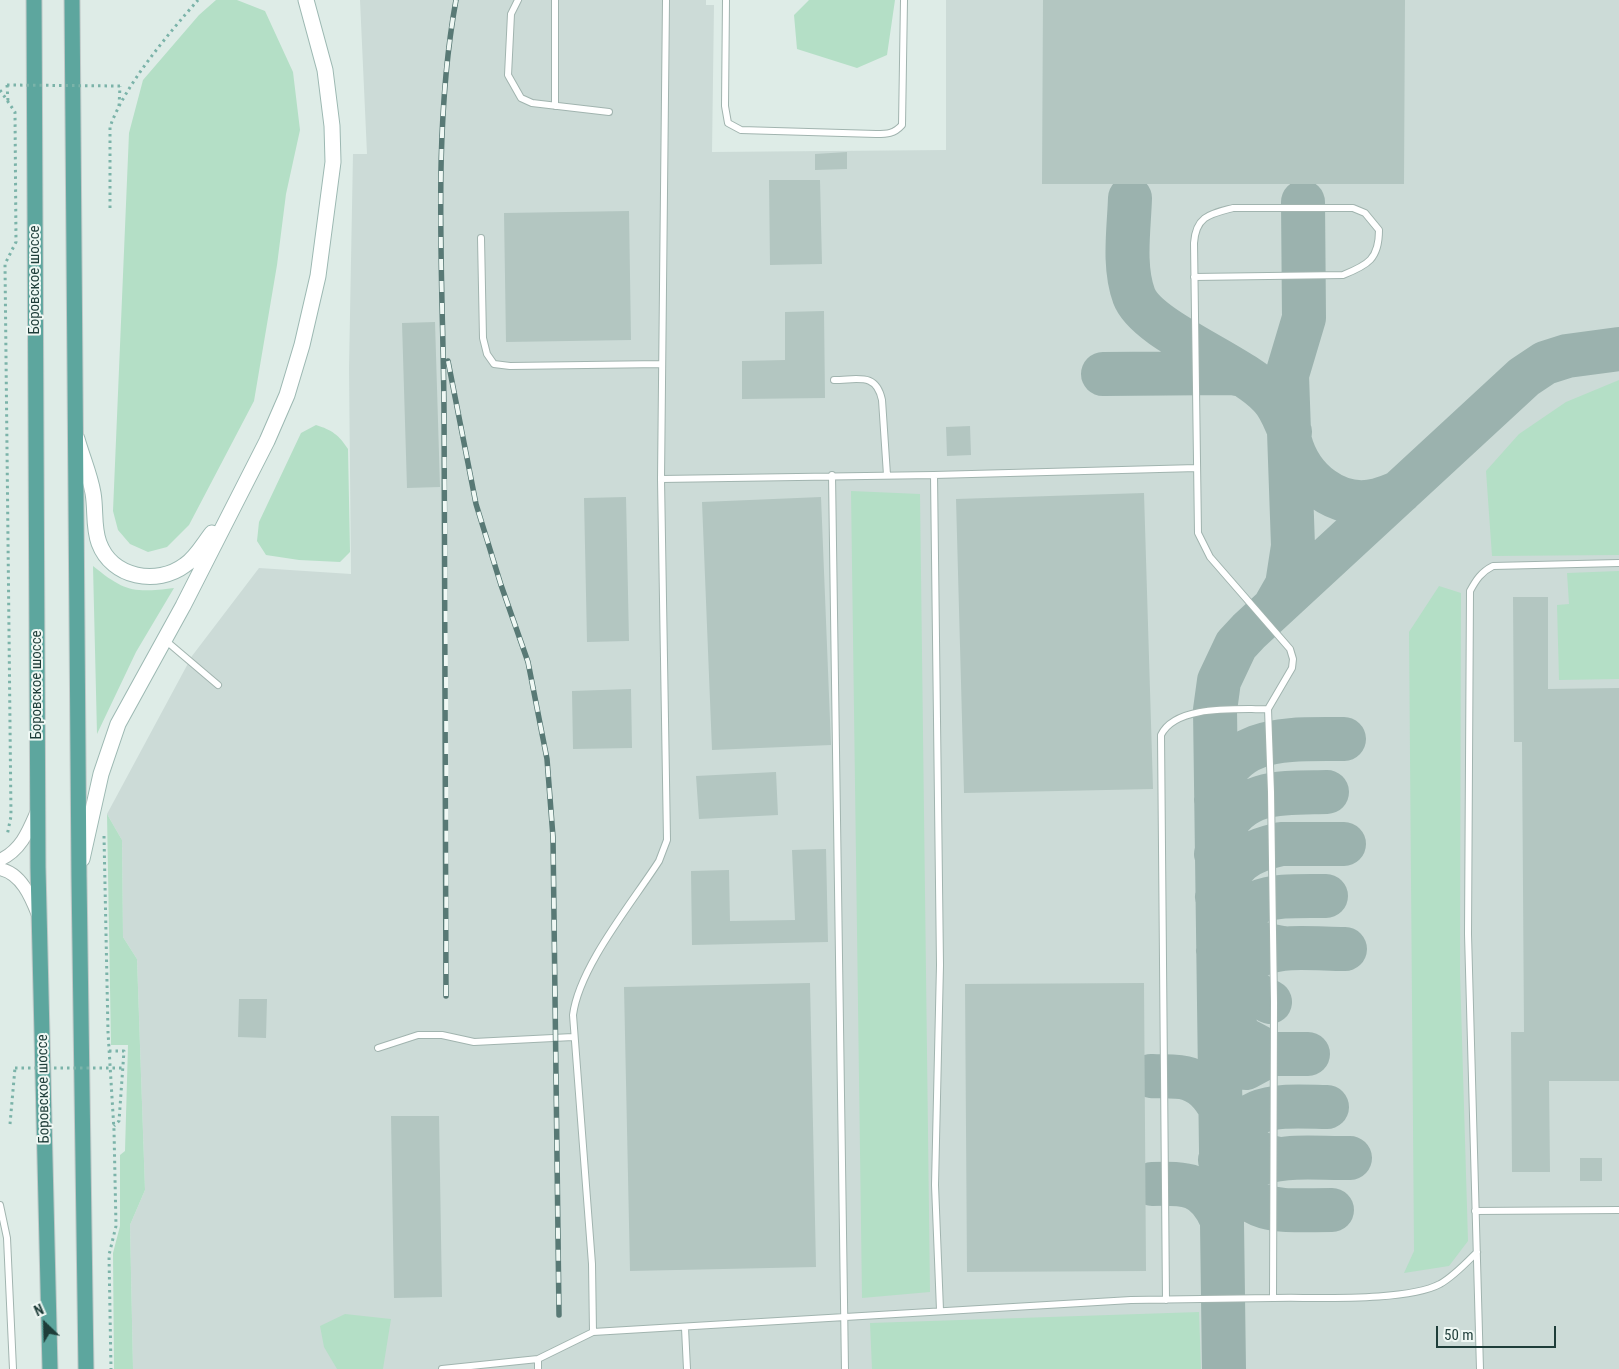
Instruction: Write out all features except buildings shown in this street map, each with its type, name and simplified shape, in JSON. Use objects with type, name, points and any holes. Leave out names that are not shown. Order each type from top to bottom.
[{"type":"main road","name":"Боровское шоссе","points":[[34,0],[38,809],[50,1369]]},
{"type":"main road","points":[[72,0],[78,877],[86,1369]]},
{"type":"street","points":[[78,877],[107,750],[121,718],[267,440],[295,371],[311,309],[328,207],[333,162],[329,100],[320,49],[306,0]]},
{"type":"street","points":[[75,433],[93,494],[99,542],[107,557],[130,573],[147,577],[158,577],[187,564],[238,497]]},
{"type":"street","points":[[0,860],[14,852],[24,841],[38,809]]},
{"type":"street","points":[[0,869],[15,875],[21,882],[40,918]]},
{"type":"lane","points":[[518,0],[511,14],[508,75],[520,98],[532,103],[609,112]]},
{"type":"lane","points":[[555,0],[555,106]]},
{"type":"lane","points":[[593,1332],[592,1264],[579,1080],[574,1037],[575,1001],[584,978],[660,861],[667,840],[661,479],[666,0]]},
{"type":"lane","points":[[726,0],[725,106],[728,123],[741,130],[876,134],[889,134],[897,131],[902,125],[904,0]]},
{"type":"lane","points":[[1194,277],[1343,274],[1359,269],[1371,259],[1378,250],[1379,230],[1364,213],[1353,208],[1233,208],[1215,212],[1201,220],[1195,229],[1194,277],[1198,533],[1201,544],[1210,557],[1290,649],[1293,659],[1288,677],[1268,709],[1274,1002],[1273,1298]]},
{"type":"lane","points":[[481,238],[483,338],[490,360],[494,364],[510,366],[662,364]]},
{"type":"lane","points":[[834,380],[871,381],[880,388],[887,475]]},
{"type":"lane","points":[[661,479],[934,475],[1197,468]]},
{"type":"lane","points":[[934,475],[940,965],[935,1185],[940,1310]]},
{"type":"lane","points":[[832,476],[846,1369]]},
{"type":"lane","points":[[1480,1369],[1468,934],[1470,591],[1480,575],[1493,566],[1619,563]]},
{"type":"lane","points":[[164,639],[218,685]]},
{"type":"lane","points":[[1166,1300],[1161,735],[1165,727],[1183,716],[1215,710],[1268,709]]},
{"type":"lane","points":[[378,1048],[418,1035],[442,1035],[474,1042],[555,1036],[574,1037]]},
{"type":"lane","points":[[0,1205],[7,1238],[13,1369]]},
{"type":"lane","points":[[1475,1211],[1619,1210]]},
{"type":"lane","points":[[442,1369],[538,1359],[593,1332],[844,1318],[940,1310],[1415,1292],[1438,1285],[1456,1273],[1477,1252]]},
{"type":"lane","points":[[685,1328],[687,1369]]},
{"type":"lane","points":[[538,1359],[538,1369]]},
{"type":"path","points":[[110,208],[110,128],[119,108],[140,74],[198,0]]},
{"type":"path","points":[[8,101],[7,85],[120,86],[119,108]]},
{"type":"path","points":[[0,90],[15,112],[16,242],[5,264],[11,806],[6,840]]},
{"type":"path","points":[[104,833],[109,1051],[116,1226],[109,1255],[111,1369]]},
{"type":"path","points":[[109,1051],[124,1051],[119,1121],[113,1126]]},
{"type":"path","points":[[10,1124],[14,1068],[124,1068]]},
{"type":"shaded area","points":[[360,0],[706,0],[706,5],[714,5],[712,152],[946,150],[946,0],[1619,0],[1619,1369],[133,1369],[130,1225],[145,1190],[137,959],[123,937],[122,840],[107,814],[192,656],[259,568],[351,574],[349,368],[353,154],[367,154]]},
{"type":"green space","points":[[216,0],[237,0],[265,11],[293,72],[300,130],[286,194],[277,265],[254,401],[189,525],[167,547],[148,552],[130,544],[118,530],[113,511],[129,133],[143,80],[199,15]]},
{"type":"green space","points":[[809,0],[895,0],[887,55],[857,68],[797,49],[794,15]]},
{"type":"green space","points":[[1619,380],[1619,555],[1492,556],[1486,471],[1519,434],[1566,402]]},
{"type":"green space","points":[[316,425],[335,434],[348,449],[350,552],[340,562],[299,560],[266,555],[257,541],[259,522],[301,433]]},
{"type":"green space","points":[[851,491],[920,494],[930,1292],[862,1298]]},
{"type":"green space","points":[[93,566],[104,575],[130,589],[174,588],[136,652],[97,734]]},
{"type":"green space","points":[[1619,571],[1619,679],[1559,680],[1557,605],[1569,604],[1567,573]]},
{"type":"green space","points":[[1439,586],[1461,593],[1460,972],[1468,1241],[1449,1266],[1404,1273],[1414,1251],[1409,632]]},
{"type":"green space","points":[[107,814],[122,840],[123,937],[137,959],[145,1190],[130,1225],[133,1369],[114,1369],[113,1253],[120,1226],[120,1155],[125,1151],[128,1045],[111,1045]]},
{"type":"green space","points":[[1199,1312],[1201,1369],[872,1369],[870,1323]]},
{"type":"green space","points":[[345,1314],[391,1319],[383,1369],[337,1369],[324,1347],[320,1326]]},
{"type":"taxiway","points":[[1130,198],[1129,272],[1134,296],[1142,309],[1175,335],[1256,384],[1276,404],[1290,432]]},
{"type":"taxiway","points":[[1275,606],[1287,585],[1293,546],[1287,375],[1304,318],[1303,202]]},
{"type":"taxiway","points":[[1224,1369],[1215,710],[1219,681],[1236,645],[1249,631],[1524,377],[1545,363],[1567,356],[1619,349]]},
{"type":"taxiway","points":[[1103,374],[1232,373],[1242,375]]},
{"type":"taxiway","points":[[1290,441],[1302,468],[1322,489],[1335,496],[1348,501],[1363,502],[1378,500],[1400,492]]},
{"type":"taxiway","points":[[1216,800],[1222,778],[1233,762],[1247,751],[1264,744],[1283,741],[1344,739]]},
{"type":"taxiway","points":[[1216,854],[1222,832],[1230,818],[1241,807],[1253,800],[1282,793],[1327,792]]},
{"type":"taxiway","points":[[1282,948],[1249,938],[1241,933],[1229,918],[1217,897],[1228,875],[1241,860],[1269,847],[1281,844],[1344,844]]},
{"type":"taxiway","points":[[1270,1002],[1245,987],[1233,975],[1223,960],[1218,951],[1227,932],[1237,918],[1248,908],[1260,901],[1289,896],[1326,896]]},
{"type":"taxiway","points":[[1272,1054],[1242,1038],[1220,1005],[1230,983],[1242,968],[1255,958],[1269,951],[1303,948],[1345,949]]},
{"type":"taxiway","points":[[1246,1068],[1272,1054],[1308,1054]]},
{"type":"taxiway","points":[[1151,1076],[1184,1078],[1203,1086],[1213,1096],[1227,1120],[1245,1144],[1259,1153],[1279,1159]]},
{"type":"taxiway","points":[[1327,1107],[1275,1108],[1249,1117],[1229,1141],[1220,1160],[1230,1179],[1241,1192],[1265,1207],[1295,1210],[1332,1210]]},
{"type":"taxiway","points":[[1252,1167],[1287,1158],[1350,1158]]},
{"type":"taxiway","points":[[1152,1184],[1175,1184],[1193,1187],[1208,1198],[1215,1206],[1221,1218]]},
{"type":"railway","points":[[446,996],[445,556],[441,152],[449,50],[456,0]]},
{"type":"railway","points":[[448,361],[476,504],[501,585],[528,662],[547,759],[553,837],[559,1315]]}]
